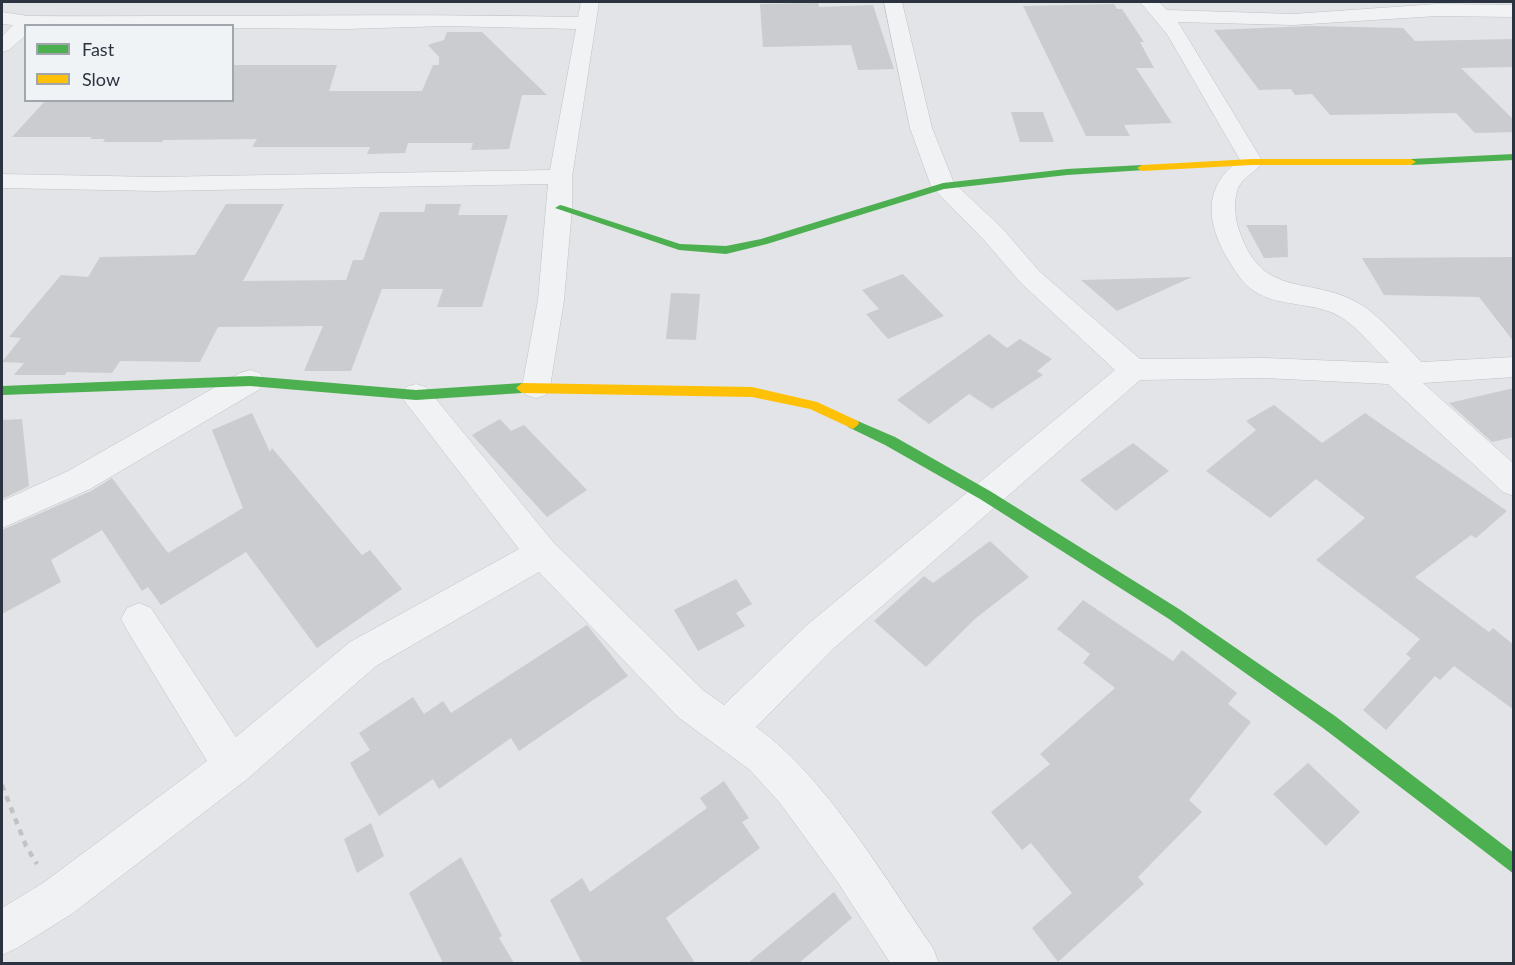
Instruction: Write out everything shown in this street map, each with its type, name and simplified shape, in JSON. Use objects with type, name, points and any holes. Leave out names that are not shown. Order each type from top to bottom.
[{"type":"street","points":[[173,22],[189,2]]},
{"type":"street","points":[[893,2],[921,128],[943,186],[993,234],[1030,277],[1133,370]]},
{"type":"street","points":[[1149,2],[1164,16],[1252,162]]},
{"type":"street","points":[[1164,16],[1269,20],[1460,8],[1514,11]]},
{"type":"street","points":[[2,18],[28,22],[334,24],[588,12],[560,177],[560,208],[550,300],[536,387]]},
{"type":"street","points":[[2,46],[24,26]]},
{"type":"street","points":[[560,208],[679,247],[726,250],[889,205],[943,186],[1067,172],[1252,162],[1390,163],[1514,157]]},
{"type":"street","points":[[1252,162],[1238,172],[1226,189],[1223,221],[1231,244],[1249,273],[1269,288],[1333,302],[1352,311],[1406,374],[1514,483]]},
{"type":"street","points":[[2,181],[157,184],[560,177]]},
{"type":"street","points":[[728,728],[820,637],[1133,370],[1265,368],[1406,374],[1514,367]]},
{"type":"street","points":[[2,392],[250,381],[417,395],[536,387],[752,392],[813,405],[890,441],[985,495],[1174,614],[1329,722],[1509,854]]},
{"type":"street","points":[[2,515],[79,480],[250,381]]},
{"type":"street","points":[[417,395],[542,553],[691,704],[728,728],[764,756],[794,789],[852,866],[917,963]]},
{"type":"street","points":[[2,933],[58,898],[232,766],[363,654],[542,553]]},
{"type":"street","points":[[139,619],[232,766]]},
{"type":"path","points":[[2,785],[27,846],[58,898]]},
{"type":"building","points":[[818,3],[819,7],[873,5],[894,69],[858,70],[851,45],[763,47],[760,4]]},
{"type":"building","points":[[1114,4],[1117,9],[1122,9],[1144,42],[1140,42],[1154,68],[1136,68],[1172,123],[1124,125],[1130,136],[1086,136],[1023,6]]},
{"type":"building","points":[[1310,26],[1403,28],[1415,41],[1514,39],[1514,67],[1461,68],[1514,120],[1514,132],[1475,133],[1456,113],[1330,115],[1312,94],[1295,95],[1291,89],[1259,90],[1214,30]]},
{"type":"building","points":[[447,32],[482,32],[547,95],[522,95],[509,149],[471,150],[473,143],[408,143],[405,153],[367,154],[370,147],[252,147],[257,139],[103,142],[105,139],[90,139],[92,137],[12,137],[44,102],[234,102],[234,65],[337,65],[329,91],[422,91],[433,65],[439,65],[439,57],[428,45],[444,40]]},
{"type":"building","points":[[1011,112],[1043,112],[1054,142],[1020,142]]},
{"type":"building","points":[[226,204],[284,204],[243,281],[346,280],[353,260],[363,260],[380,212],[424,212],[426,204],[461,204],[458,215],[508,215],[482,307],[437,307],[443,289],[382,289],[351,371],[304,371],[323,326],[218,327],[200,362],[120,361],[112,373],[67,372],[65,375],[14,375],[24,363],[2,362],[21,338],[9,337],[61,275],[88,277],[100,257],[195,255]]},
{"type":"building","points":[[1246,225],[1287,225],[1288,257],[1264,258]]},
{"type":"building","points":[[1514,257],[1514,342],[1479,297],[1384,295],[1362,258]]},
{"type":"building","points":[[903,274],[944,316],[888,339],[866,314],[879,309],[862,290]]},
{"type":"building","points":[[1192,277],[1117,311],[1081,280]]},
{"type":"building","points":[[671,293],[700,294],[696,340],[666,339]]},
{"type":"building","points":[[989,334],[1007,348],[1020,339],[1052,359],[1037,371],[1043,375],[992,409],[969,394],[929,424],[897,400]]},
{"type":"building","points":[[1514,388],[1514,437],[1492,442],[1449,403]]},
{"type":"building","points":[[1274,405],[1322,443],[1365,413],[1507,511],[1476,538],[1471,535],[1415,577],[1489,632],[1493,628],[1514,645],[1514,710],[1454,666],[1440,680],[1435,676],[1386,730],[1363,710],[1411,658],[1406,654],[1420,639],[1316,560],[1365,518],[1316,479],[1270,518],[1206,471],[1256,430],[1246,421]]},
{"type":"building","points":[[252,413],[270,452],[272,448],[362,555],[370,550],[402,589],[317,648],[246,552],[161,605],[148,587],[142,591],[102,530],[51,560],[61,582],[2,614],[2,530],[91,491],[112,478],[168,553],[243,508],[212,430]]},
{"type":"building","points":[[22,419],[29,486],[2,499],[2,420]]},
{"type":"building","points":[[500,419],[511,431],[524,425],[587,490],[547,517],[472,435]]},
{"type":"building","points":[[1133,443],[1169,471],[1116,511],[1080,480]]},
{"type":"building","points":[[990,541],[1029,577],[976,618],[926,667],[874,621],[924,576],[933,583]]},
{"type":"building","points":[[736,579],[752,604],[736,613],[745,626],[698,651],[674,610]]},
{"type":"building","points":[[1083,600],[1173,661],[1182,650],[1237,693],[1228,704],[1251,722],[1189,800],[1202,812],[1138,877],[1144,884],[1058,962],[1032,928],[1072,893],[1031,843],[1022,850],[991,812],[1050,764],[1040,754],[1115,688],[1083,663],[1090,654],[1057,629]]},
{"type":"building","points":[[587,625],[628,676],[519,751],[511,738],[439,789],[433,779],[379,816],[350,763],[370,750],[359,733],[413,697],[424,714],[443,701],[451,713]]},
{"type":"building","points":[[1308,763],[1360,812],[1326,846],[1273,794]]},
{"type":"building","points":[[724,781],[749,818],[742,822],[760,848],[666,918],[695,963],[582,963],[550,900],[582,878],[590,892],[707,808],[700,798]]},
{"type":"building","points":[[371,823],[384,856],[357,873],[344,839]]},
{"type":"building","points":[[461,857],[502,936],[499,938],[514,963],[443,963],[409,893]]},
{"type":"building","points":[[834,892],[852,918],[799,963],[748,963]]},
{"type":"traffic: fast","points":[[1411,162],[1514,157]]},
{"type":"traffic: fast","points":[[560,208],[679,247],[726,250],[763,242],[943,186],[1067,172],[1142,168]]},
{"type":"traffic: fast","points":[[2,391],[250,381],[416,395],[522,388]]},
{"type":"traffic: fast","points":[[853,424],[890,441],[985,495],[1174,614],[1329,722],[1514,865]]},
{"type":"traffic: slow","points":[[1142,168],[1252,162],[1411,162]]},
{"type":"traffic: slow","points":[[522,388],[752,392],[813,405],[853,424]]}]
